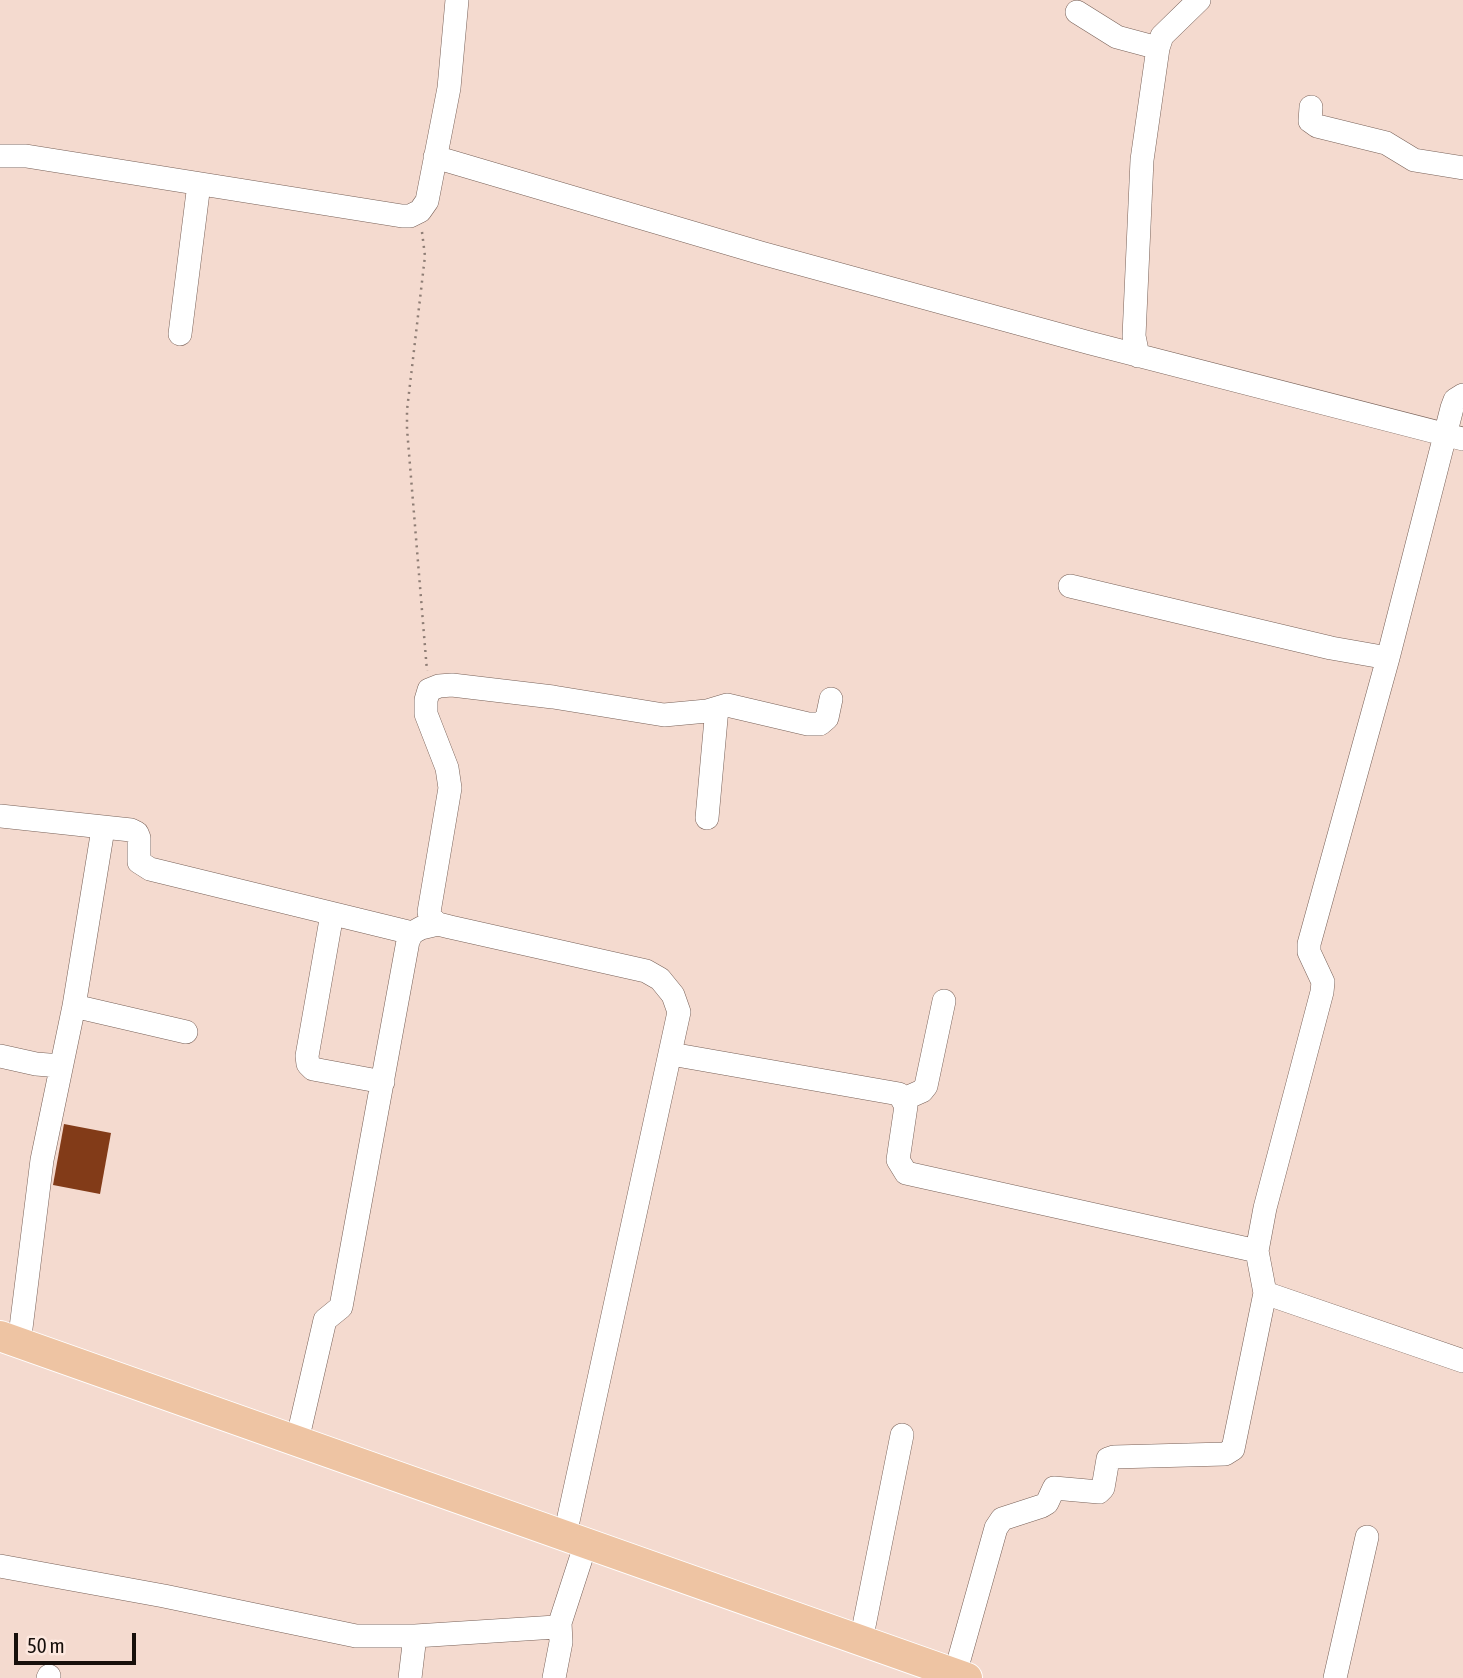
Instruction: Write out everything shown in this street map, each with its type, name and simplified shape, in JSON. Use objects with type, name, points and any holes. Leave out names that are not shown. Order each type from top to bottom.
[{"type":"main road","points":[[10,1340],[961,1676]]},
{"type":"street","points":[[0,156],[26,156],[410,216],[420,211],[427,201],[449,88],[457,0]]},
{"type":"street","points":[[1138,356],[1134,336],[1142,160],[1158,48],[1162,36],[1199,0]]},
{"type":"street","points":[[1077,12],[1117,37],[1158,48]]},
{"type":"street","points":[[1311,107],[1310,121],[1317,126],[1386,143],[1414,160],[1463,168]]},
{"type":"street","points":[[435,158],[761,253],[1138,356],[1454,437]]},
{"type":"street","points":[[180,334],[198,184]]},
{"type":"street","points":[[961,1676],[996,1528],[1003,1519],[1047,1503],[1054,1488],[1099,1492],[1108,1459],[1114,1457],[1225,1454],[1233,1449],[1265,1293],[1257,1251],[1265,1208],[1322,992],[1323,982],[1309,952],[1309,944],[1388,658],[1454,437],[1455,400],[1463,395]]},
{"type":"street","points":[[1070,586],[1331,648],[1388,658]]},
{"type":"street","points":[[438,924],[429,912],[450,779],[426,714],[426,700],[429,691],[439,685],[553,697],[664,715],[707,711],[727,705],[808,724],[820,724],[827,718],[831,699]]},
{"type":"street","points":[[708,818],[717,708]]},
{"type":"street","points":[[0,816],[131,830],[137,833],[139,838],[139,862],[150,869],[412,933]]},
{"type":"street","points":[[10,1340],[38,1182],[74,1006],[103,829]]},
{"type":"street","points":[[332,914],[307,1056],[308,1064],[313,1069],[383,1082]]},
{"type":"street","points":[[297,1441],[325,1320],[341,1307],[408,941],[412,933],[438,924],[646,971],[660,979],[673,995],[679,1012],[575,1539],[560,1623],[560,1651],[554,1678]]},
{"type":"street","points":[[904,1099],[922,1091],[926,1086],[944,1001]]},
{"type":"street","points":[[74,1006],[186,1032]]},
{"type":"street","points":[[671,1054],[899,1094],[904,1099],[905,1106],[898,1160],[906,1173],[1257,1251]]},
{"type":"street","points":[[0,1056],[61,1066]]},
{"type":"street","points":[[1265,1293],[1463,1361]]},
{"type":"street","points":[[861,1641],[902,1435]]},
{"type":"street","points":[[1335,1678],[1367,1537]]},
{"type":"street","points":[[0,1566],[164,1596],[356,1636],[415,1636],[551,1628],[560,1623]]},
{"type":"street","points":[[410,1678],[415,1636]]},
{"type":"path","points":[[410,216],[420,227],[425,256],[407,429],[429,691]]},
{"type":"building","points":[[64,1124],[111,1133],[100,1194],[53,1185]]}]
